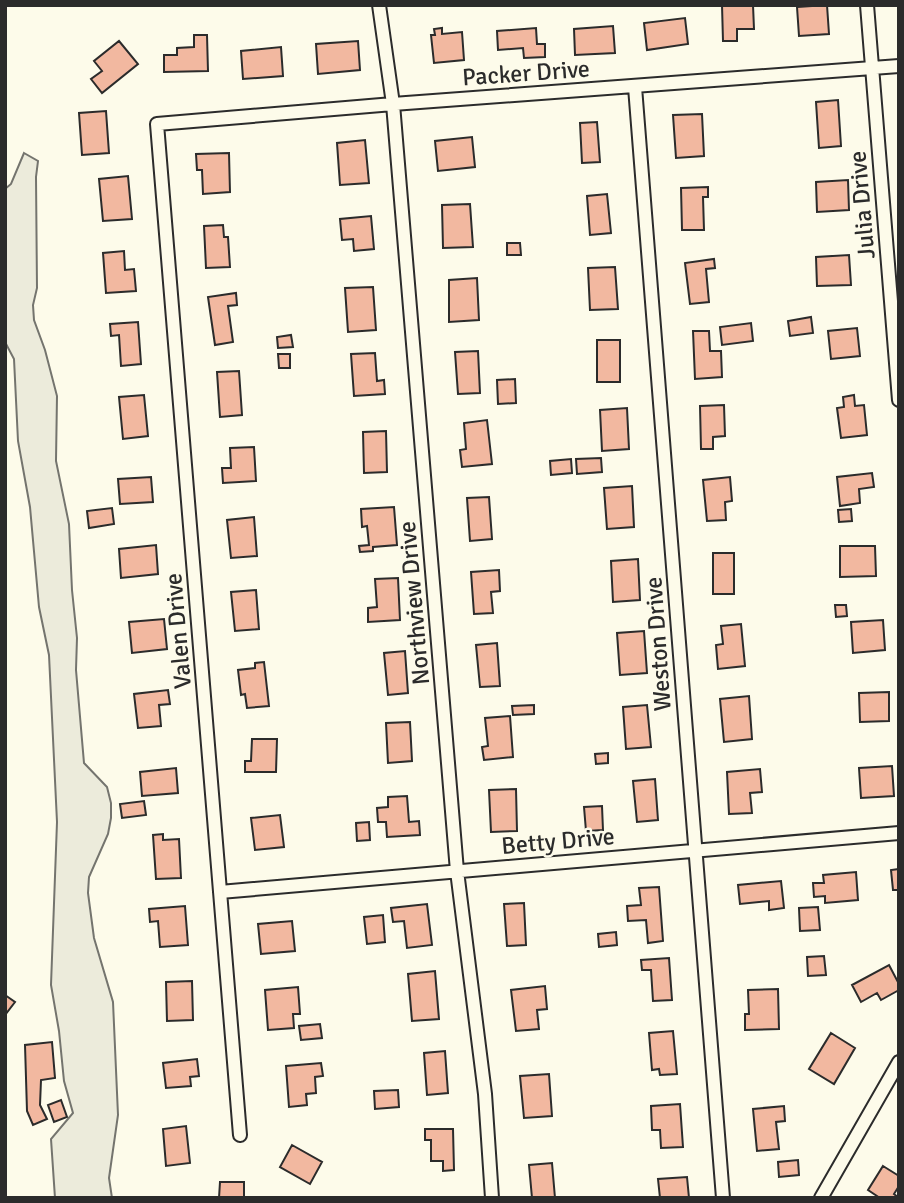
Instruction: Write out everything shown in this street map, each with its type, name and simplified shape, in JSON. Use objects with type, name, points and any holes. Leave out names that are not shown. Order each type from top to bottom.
[{"type":"street","name":"Northview Drive","points":[[379,5],[393,104],[457,871],[485,1094],[492,1198]]},
{"type":"street","name":"Julia Drive","points":[[867,5],[899,400]]},
{"type":"street","name":"Packer Drive","points":[[157,124],[899,66]]},
{"type":"street","name":"Weston Drive","points":[[635,87],[723,1198]]},
{"type":"street","name":"Valen Drive","points":[[157,124],[240,1135]]},
{"type":"street","name":"Betty Drive","points":[[220,892],[899,833]]},
{"type":"street","points":[[821,1198],[899,1062]]},
{"type":"shaded area","points":[[24,153],[38,161],[37,288],[33,305],[34,320],[57,396],[56,461],[69,524],[77,638],[76,670],[84,763],[107,787],[111,803],[108,834],[89,877],[88,893],[94,938],[113,1002],[118,1115],[109,1178],[112,1198],[55,1198],[51,1139],[73,1113],[64,1081],[51,985],[57,822],[49,655],[39,607],[30,507],[18,441],[14,359],[5,342],[5,189],[11,184]]},
{"type":"building","points":[[722,5],[753,5],[754,29],[737,29],[737,41],[723,41]]},
{"type":"building","points":[[827,5],[829,34],[799,36],[797,7]]},
{"type":"building","points":[[685,18],[688,44],[647,50],[644,23]]},
{"type":"building","points":[[613,26],[615,53],[575,55],[574,29]]},
{"type":"building","points":[[442,28],[442,34],[462,32],[464,60],[434,63],[431,35],[435,35],[434,29]]},
{"type":"building","points":[[536,28],[537,44],[545,44],[545,57],[524,58],[523,48],[498,50],[497,31]]},
{"type":"building","points":[[194,35],[207,35],[208,71],[164,72],[164,55],[177,55],[177,48],[194,47]]},
{"type":"building","points":[[119,41],[138,64],[102,93],[91,79],[102,71],[94,61]]},
{"type":"building","points":[[358,41],[360,70],[318,74],[316,44]]},
{"type":"building","points":[[281,47],[283,76],[243,79],[241,51]]},
{"type":"building","points":[[838,100],[841,146],[819,148],[816,102]]},
{"type":"building","points":[[106,111],[109,153],[82,155],[79,113]]},
{"type":"building","points":[[702,114],[704,156],[676,158],[673,115]]},
{"type":"building","points":[[597,122],[600,162],[582,163],[580,123]]},
{"type":"building","points":[[472,137],[475,167],[438,171],[435,141]]},
{"type":"building","points":[[365,140],[369,183],[340,185],[337,143]]},
{"type":"building","points":[[229,153],[230,192],[203,194],[202,170],[197,170],[196,154]]},
{"type":"building","points":[[128,176],[132,219],[103,221],[99,179]]},
{"type":"building","points":[[848,180],[849,210],[817,212],[816,182]]},
{"type":"building","points":[[708,187],[708,197],[703,197],[704,230],[682,230],[681,188]]},
{"type":"building","points":[[607,194],[611,233],[590,235],[587,196]]},
{"type":"building","points":[[470,204],[473,247],[443,248],[442,205]]},
{"type":"building","points":[[371,216],[374,249],[354,251],[353,239],[342,240],[340,219]]},
{"type":"building","points":[[223,225],[224,237],[228,237],[230,267],[206,268],[204,226]]},
{"type":"building","points":[[507,243],[520,243],[521,255],[507,255]]},
{"type":"building","points":[[124,251],[125,270],[134,269],[136,291],[106,293],[103,253]]},
{"type":"building","points":[[849,255],[851,285],[817,286],[816,257]]},
{"type":"building","points":[[714,259],[715,268],[706,269],[709,302],[690,304],[685,263]]},
{"type":"building","points":[[615,267],[618,309],[590,310],[588,268]]},
{"type":"building","points":[[477,278],[479,320],[449,322],[449,280]]},
{"type":"building","points":[[373,287],[376,330],[348,332],[345,288]]},
{"type":"building","points":[[236,293],[237,305],[228,306],[233,342],[215,345],[208,297]]},
{"type":"building","points":[[811,317],[813,333],[790,336],[788,321]]},
{"type":"building","points":[[138,322],[141,364],[121,366],[119,335],[111,336],[110,324]]},
{"type":"building","points":[[751,323],[753,341],[722,345],[720,327]]},
{"type":"building","points":[[857,328],[860,356],[831,359],[828,331]]},
{"type":"building","points":[[693,331],[709,331],[710,351],[721,351],[722,377],[695,379]]},
{"type":"building","points":[[291,335],[293,347],[278,348],[277,337]]},
{"type":"building","points":[[597,340],[620,340],[620,382],[597,382]]},
{"type":"building","points":[[478,351],[480,393],[458,394],[455,352]]},
{"type":"building","points":[[375,353],[377,381],[384,380],[385,394],[354,396],[351,354]]},
{"type":"building","points":[[278,354],[290,354],[290,368],[279,368]]},
{"type":"building","points":[[239,371],[242,415],[220,417],[217,372]]},
{"type":"building","points":[[515,379],[516,403],[498,404],[497,380]]},
{"type":"building","points":[[144,395],[148,436],[123,439],[119,397]]},
{"type":"building","points":[[854,395],[855,406],[864,405],[867,435],[841,438],[837,408],[844,407],[843,397]]},
{"type":"building","points":[[724,405],[725,436],[713,437],[713,449],[701,449],[700,406]]},
{"type":"building","points":[[627,408],[629,449],[602,451],[600,410]]},
{"type":"building","points":[[487,420],[492,464],[462,467],[460,450],[466,449],[464,423]]},
{"type":"building","points":[[386,431],[387,472],[364,473],[363,432]]},
{"type":"building","points":[[254,447],[256,481],[223,483],[222,468],[231,468],[230,448]]},
{"type":"building","points":[[601,458],[602,472],[577,474],[576,459]]},
{"type":"building","points":[[571,459],[572,473],[551,475],[550,461]]},
{"type":"building","points":[[872,473],[874,487],[859,489],[860,503],[840,506],[837,477]]},
{"type":"building","points":[[151,477],[153,502],[120,504],[118,479]]},
{"type":"building","points":[[730,477],[732,501],[725,502],[726,520],[707,521],[703,480]]},
{"type":"building","points":[[632,486],[634,527],[607,529],[604,488]]},
{"type":"building","points":[[489,497],[492,539],[470,541],[467,498]]},
{"type":"building","points":[[394,507],[397,545],[373,547],[373,551],[360,552],[359,546],[369,545],[367,526],[362,527],[361,509]]},
{"type":"building","points":[[112,508],[114,524],[89,528],[87,511]]},
{"type":"building","points":[[851,509],[852,521],[839,522],[838,510]]},
{"type":"building","points":[[254,517],[257,556],[231,558],[227,520]]},
{"type":"building","points":[[156,545],[158,574],[121,578],[119,549]]},
{"type":"building","points":[[840,546],[875,546],[876,576],[840,577]]},
{"type":"building","points":[[713,553],[734,553],[734,594],[713,594]]},
{"type":"building","points":[[638,559],[640,600],[613,602],[611,561]]},
{"type":"building","points":[[499,570],[500,591],[491,592],[493,613],[474,614],[471,572]]},
{"type":"building","points":[[398,578],[400,620],[368,622],[368,608],[377,607],[375,579]]},
{"type":"building","points":[[256,590],[259,629],[235,631],[231,592]]},
{"type":"building","points":[[835,605],[846,605],[847,616],[836,617]]},
{"type":"building","points":[[164,619],[167,649],[132,653],[129,622]]},
{"type":"building","points":[[883,620],[885,650],[853,653],[851,622]]},
{"type":"building","points":[[741,624],[745,666],[718,669],[716,645],[723,644],[721,626]]},
{"type":"building","points":[[644,631],[647,673],[620,675],[617,633]]},
{"type":"building","points":[[497,643],[500,686],[480,687],[476,645]]},
{"type":"building","points":[[405,651],[408,693],[388,695],[384,653]]},
{"type":"building","points":[[264,662],[269,706],[247,708],[245,694],[241,695],[238,670],[255,668],[255,663]]},
{"type":"building","points":[[168,690],[170,704],[159,705],[161,726],[138,728],[134,694]]},
{"type":"building","points":[[889,692],[889,721],[860,722],[859,693]]},
{"type":"building","points":[[749,696],[752,739],[724,742],[720,699]]},
{"type":"building","points":[[534,705],[534,714],[513,715],[512,706]]},
{"type":"building","points":[[647,705],[651,747],[626,749],[623,707]]},
{"type":"building","points":[[510,716],[513,757],[484,760],[482,747],[488,746],[485,718]]},
{"type":"building","points":[[410,722],[412,761],[388,763],[386,723]]},
{"type":"building","points":[[252,739],[277,739],[276,772],[245,772],[245,761],[251,761]]},
{"type":"building","points":[[608,753],[608,763],[596,764],[595,754]]},
{"type":"building","points":[[892,766],[894,796],[861,798],[859,768]]},
{"type":"building","points":[[176,768],[178,793],[142,796],[140,772]]},
{"type":"building","points":[[760,769],[762,792],[750,793],[752,813],[729,814],[727,772]]},
{"type":"building","points":[[655,779],[658,820],[637,822],[633,781]]},
{"type":"building","points":[[516,789],[517,831],[491,832],[489,790]]},
{"type":"building","points":[[407,796],[409,822],[419,821],[420,835],[387,837],[386,822],[378,822],[377,808],[388,807],[388,797]]},
{"type":"building","points":[[144,801],[146,815],[122,818],[120,804]]},
{"type":"building","points":[[602,806],[603,830],[586,831],[584,807]]},
{"type":"building","points":[[280,815],[284,847],[255,850],[251,818]]},
{"type":"building","points":[[369,822],[370,840],[357,841],[356,823]]},
{"type":"building","points":[[163,834],[163,840],[179,839],[181,878],[156,879],[153,835]]},
{"type":"building","points":[[899,869],[899,890],[893,890],[891,870]]},
{"type":"building","points":[[856,872],[858,900],[825,903],[825,896],[814,897],[813,883],[824,883],[823,875]]},
{"type":"building","points":[[781,881],[784,908],[769,910],[769,901],[740,904],[738,885]]},
{"type":"building","points":[[659,887],[663,941],[648,943],[646,920],[628,921],[627,906],[641,905],[639,888]]},
{"type":"building","points":[[524,903],[526,945],[507,946],[504,904]]},
{"type":"building","points":[[427,904],[432,945],[407,948],[404,921],[393,922],[391,908]]},
{"type":"building","points":[[185,906],[188,945],[160,947],[158,921],[150,922],[149,909]]},
{"type":"building","points":[[818,907],[820,930],[800,931],[799,908]]},
{"type":"building","points":[[383,915],[385,942],[367,944],[364,917]]},
{"type":"building","points":[[292,921],[295,951],[261,954],[258,924]]},
{"type":"building","points":[[616,932],[617,945],[599,947],[598,934]]},
{"type":"building","points":[[824,956],[826,975],[808,976],[807,957]]},
{"type":"building","points":[[669,958],[672,1000],[653,1001],[651,970],[642,970],[641,960]]},
{"type":"building","points":[[889,965],[899,984],[899,990],[881,1000],[877,993],[861,1002],[852,985]]},
{"type":"building","points":[[435,971],[439,1019],[412,1021],[408,974]]},
{"type":"building","points":[[192,981],[193,1020],[167,1021],[166,982]]},
{"type":"building","points":[[545,986],[547,1009],[537,1010],[539,1029],[516,1031],[511,990]]},
{"type":"building","points":[[298,987],[300,1014],[293,1014],[294,1028],[268,1030],[265,990]]},
{"type":"building","points":[[778,989],[779,1029],[745,1030],[745,1014],[749,1014],[748,990]]},
{"type":"building","points":[[5,995],[15,1002],[5,1015]]},
{"type":"building","points":[[320,1024],[322,1038],[301,1040],[299,1026]]},
{"type":"building","points":[[673,1031],[677,1074],[660,1075],[659,1069],[652,1070],[649,1033]]},
{"type":"building","points":[[831,1033],[855,1048],[834,1084],[809,1069]]},
{"type":"building","points":[[52,1042],[55,1078],[41,1080],[40,1105],[47,1119],[33,1125],[27,1111],[25,1045]]},
{"type":"building","points":[[445,1051],[448,1093],[427,1095],[424,1053]]},
{"type":"building","points":[[197,1059],[199,1076],[190,1077],[191,1086],[166,1088],[163,1063]]},
{"type":"building","points":[[321,1063],[323,1076],[315,1077],[316,1093],[306,1094],[307,1105],[289,1107],[286,1066]]},
{"type":"building","points":[[549,1074],[552,1116],[524,1118],[520,1076]]},
{"type":"building","points":[[398,1090],[399,1107],[375,1109],[374,1091]]},
{"type":"building","points":[[61,1100],[67,1117],[54,1122],[48,1105]]},
{"type":"building","points":[[680,1104],[683,1147],[661,1148],[660,1130],[652,1130],[651,1106]]},
{"type":"building","points":[[784,1106],[785,1121],[776,1122],[779,1149],[757,1151],[753,1109]]},
{"type":"building","points":[[186,1126],[190,1163],[166,1166],[163,1129]]},
{"type":"building","points":[[425,1129],[453,1129],[454,1170],[443,1171],[443,1161],[431,1161],[431,1140],[425,1140]]},
{"type":"building","points":[[292,1145],[322,1162],[310,1184],[280,1167]]},
{"type":"building","points":[[798,1160],[799,1175],[779,1177],[778,1162]]},
{"type":"building","points":[[552,1163],[555,1198],[532,1198],[529,1165]]},
{"type":"building","points":[[883,1166],[899,1176],[899,1186],[894,1194],[899,1198],[880,1198],[868,1190]]},
{"type":"building","points":[[687,1177],[689,1198],[660,1198],[658,1179]]},
{"type":"building","points":[[220,1182],[244,1182],[244,1198],[219,1198]]}]
